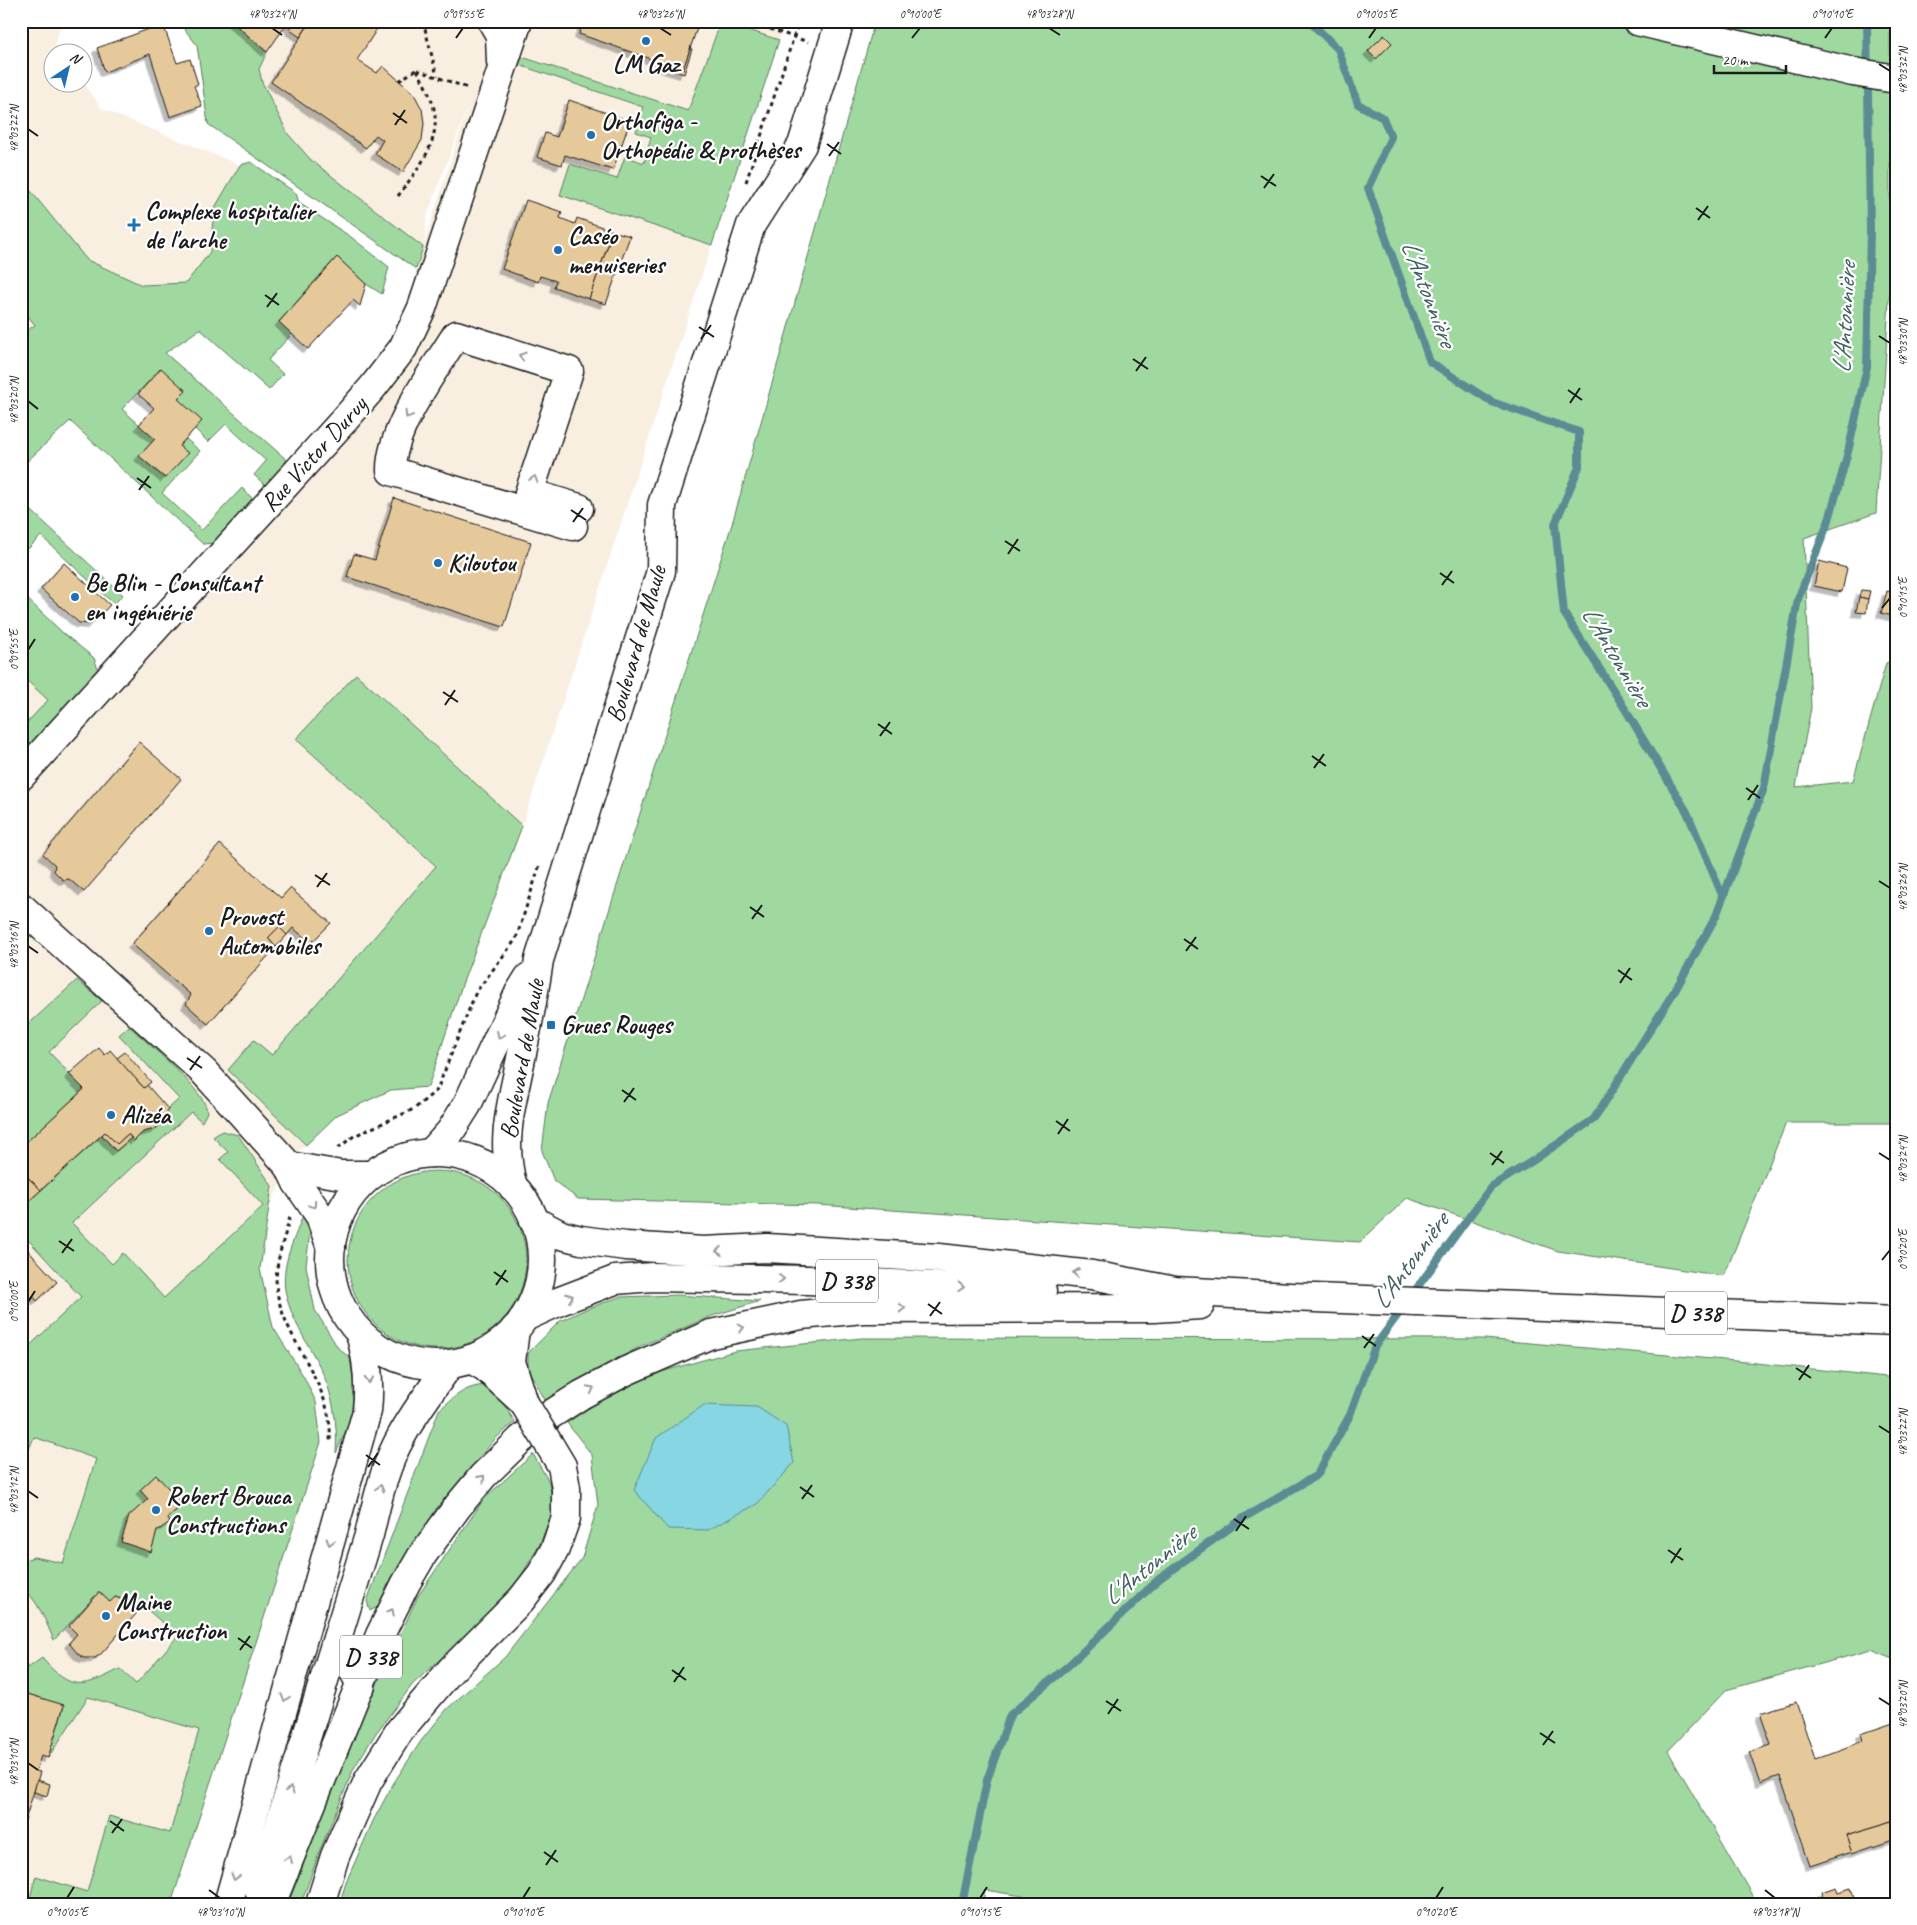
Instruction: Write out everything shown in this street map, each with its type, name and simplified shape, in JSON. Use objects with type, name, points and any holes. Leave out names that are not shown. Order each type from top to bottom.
[{"type":"main road","name":"Rue Victor Duruy","points":[[492,21],[500,35],[502,69]]},
{"type":"main road","name":"Rue Victor Duruy","points":[[21,776],[374,387],[403,348],[422,308],[518,21]]},
{"type":"main road","name":"Boulevard de Maule","points":[[513,1187],[506,1152],[509,1118],[535,992],[538,960],[661,571],[662,505],[750,224],[802,144],[840,21]]},
{"type":"main road","points":[[1637,21],[1853,72],[1896,79]]},
{"type":"main road","points":[[456,335],[569,371],[530,493],[576,517],[392,471],[391,459],[402,424],[456,335]]},
{"type":"main road","points":[[21,907],[204,1072],[299,1173],[320,1216],[330,1248]]},
{"type":"main road","name":"Boulevard de Maule","points":[[431,1154],[450,1132],[467,1105],[519,993],[538,960]]},
{"type":"main road","points":[[320,1904],[335,1856],[368,1781],[400,1730],[450,1671],[521,1600],[542,1573],[555,1549],[566,1518],[566,1488],[562,1466],[524,1403],[511,1362],[520,1323],[536,1294],[541,1270],[541,1245],[529,1209],[513,1187],[493,1170],[476,1161],[457,1156],[431,1154],[399,1160],[371,1175],[356,1190],[344,1207],[335,1227],[330,1248],[330,1268],[336,1293],[347,1316],[360,1333],[384,1351],[401,1359],[431,1365],[460,1361],[490,1350],[520,1323]]},
{"type":"main road","points":[[299,1173],[371,1175]]},
{"type":"main road","name":"D 338","points":[[534,1221],[561,1235],[581,1240],[626,1246],[703,1252],[767,1248],[939,1258],[1092,1275],[1175,1291],[1290,1298],[1896,1321]]},
{"type":"main road","name":"D 338","points":[[520,1323],[560,1301],[615,1280],[652,1277],[808,1280],[1128,1295],[1175,1291]]},
{"type":"main road","name":"D 338","points":[[271,1904],[380,1635],[423,1554],[458,1506],[483,1476],[520,1440],[550,1415],[580,1395],[626,1371],[711,1334],[801,1315],[863,1309],[1154,1308],[1290,1298]]},
{"type":"main road","name":"D 338","points":[[228,1904],[367,1412],[368,1366],[360,1333]]},
{"type":"main road","points":[[460,1361],[485,1367],[524,1403]]},
{"type":"main road","name":"D 338","points":[[255,1904],[337,1639],[382,1482],[404,1432],[460,1361]]},
{"type":"main road","name":"D 338","points":[[337,1639],[361,1685]]},
{"type":"path","points":[[423,21],[437,77]]},
{"type":"path","points":[[747,21],[814,44]]},
{"type":"path","points":[[744,188],[800,21]]},
{"type":"path","points":[[417,70],[492,96]]},
{"type":"path","points":[[399,81],[417,70]]},
{"type":"path","points":[[398,196],[425,159],[435,131],[434,109],[429,93],[417,70]]},
{"type":"path","points":[[1894,526],[1896,518]]},
{"type":"path","points":[[330,1444],[330,1422],[321,1392],[288,1326],[277,1292],[279,1257],[299,1173],[354,1136],[414,1109],[437,1090],[476,992],[516,939],[542,855]]},
{"type":"shaded area","name":"Complexe hospitalier de l'arche","points":[[21,21],[62,21],[56,42],[42,42],[42,92],[90,92],[102,109],[240,165],[241,195],[251,254],[21,455]]},
{"type":"shaded area","points":[[178,21],[785,21],[522,826],[463,982],[428,1087],[391,1090],[337,1115],[294,1156],[268,1209],[260,1269],[273,1327],[304,1377],[316,1402],[318,1414],[170,1904],[21,1904],[21,608],[96,677],[287,460],[390,347],[413,286],[416,269],[208,124],[197,45]],"holes":[[[467,109],[424,243],[427,216]]]},
{"type":"green space","points":[[178,21],[231,21],[267,52],[259,69],[262,82],[288,134],[311,160],[423,247],[416,269],[208,124],[197,45]]},
{"type":"green space","points":[[721,21],[779,40],[712,245],[560,195],[570,164],[617,179],[625,156],[644,163],[651,137],[636,132],[643,107],[519,65],[522,57],[688,111]]},
{"type":"green space","points":[[774,21],[815,21],[813,26],[789,29]]},
{"type":"green space","points":[[875,21],[1890,21],[1890,284],[1876,513],[1804,538],[1811,708],[1796,787],[1853,781],[1886,663],[1896,659],[1896,1123],[1786,1123],[1724,1276],[1558,1251],[1407,1198],[1360,1242],[818,1205],[578,1199],[554,1181],[542,1151],[548,1103],[732,524]]},
{"type":"green space","points":[[251,162],[296,193],[299,203],[351,237],[389,267],[382,294],[366,284],[337,257],[279,322],[292,334],[268,360],[283,374],[269,390],[200,329],[165,353],[287,460],[265,485],[254,475],[266,461],[226,424],[208,442],[195,429],[178,399],[185,391],[161,369],[122,409],[155,439],[140,456],[164,478],[187,453],[179,446],[186,439],[200,451],[162,493],[202,530],[242,488],[253,499],[214,543],[203,544],[70,421],[21,467],[21,335],[35,325],[21,307],[21,179],[87,260],[142,285],[186,283],[210,252],[214,209],[240,165]]},
{"type":"green space","points":[[21,501],[123,595],[114,604],[41,536],[21,556]]},
{"type":"green space","points":[[21,593],[63,633],[94,658],[102,680],[21,756],[21,729],[48,700],[21,675]]},
{"type":"green space","points":[[356,674],[522,826],[463,982],[428,1087],[391,1090],[337,1115],[306,1145],[228,1070],[254,1040],[272,1055],[436,866],[296,739]]},
{"type":"green space","points":[[77,980],[102,1001],[49,1052],[84,1089],[21,1147],[21,1031]]},
{"type":"green space","points":[[129,1026],[187,1080],[205,1103],[207,1112],[202,1122],[191,1112],[72,1223],[112,1264],[123,1253],[164,1298],[263,1206],[220,1159],[228,1152],[213,1137],[222,1131],[238,1135],[272,1186],[260,1269],[273,1327],[304,1377],[316,1402],[321,1442],[171,1904],[28,1904],[36,1876],[87,1892],[109,1816],[170,1833],[199,1730],[88,1697],[48,1758],[64,1706],[21,1692],[21,1656],[28,1668],[42,1658],[61,1677],[78,1683],[96,1680],[120,1669],[136,1684],[178,1636],[143,1606],[115,1597],[110,1602],[99,1592],[54,1640],[37,1604],[21,1588],[21,1561],[34,1557],[63,1563],[96,1459],[34,1437],[21,1468],[21,1354],[81,1297],[21,1232],[21,1208],[102,1135],[116,1151],[131,1138],[134,1141],[143,1132],[155,1129],[164,1121],[168,1109],[179,1099],[119,1035]]},
{"type":"green space","points":[[437,1171],[471,1178],[486,1186],[500,1197],[511,1211],[519,1226],[526,1260],[519,1294],[511,1309],[500,1323],[486,1334],[471,1342],[437,1349],[403,1342],[388,1334],[374,1323],[363,1309],[355,1294],[348,1260],[355,1226],[363,1211],[374,1197],[388,1186],[403,1178]]},
{"type":"green space","points":[[304,1213],[311,1222],[306,1266],[315,1310],[338,1348],[350,1358],[354,1385],[351,1419],[336,1453],[335,1420],[325,1377],[295,1320],[285,1290],[284,1280],[287,1261]]},
{"type":"green space","points":[[677,1295],[760,1301],[712,1316],[641,1346],[545,1400],[528,1369],[528,1353],[560,1321],[619,1297]]},
{"type":"green space","points":[[862,1338],[1484,1339],[1747,1362],[1896,1378],[1896,1660],[1871,1650],[1726,1690],[1668,1751],[1757,1904],[1072,1904],[985,1890],[983,1904],[339,1904],[347,1880],[373,1821],[393,1784],[421,1741],[447,1709],[505,1657],[582,1558],[598,1505],[592,1455],[567,1423],[629,1381],[735,1351]]},
{"type":"green space","points":[[487,1385],[501,1400],[515,1422],[496,1438],[436,1509],[381,1605],[370,1611],[367,1601],[439,1410],[466,1390],[472,1387]]},
{"type":"green space","points":[[533,1454],[549,1482],[554,1507],[540,1544],[518,1581],[455,1646],[413,1684],[376,1733],[354,1768],[320,1850],[301,1904],[288,1904],[354,1734],[418,1596],[484,1499]]},
{"type":"water","points":[[704,1405],[757,1407],[786,1426],[794,1463],[757,1504],[708,1530],[668,1529],[634,1490],[656,1438]]},
{"type":"building","points":[[231,21],[311,21],[300,37],[286,25],[267,52]]},
{"type":"building","points":[[311,21],[382,21],[357,60],[377,73],[383,66],[414,94],[422,109],[424,123],[422,140],[403,172],[375,154],[383,140],[376,135],[366,148],[271,82]]},
{"type":"building","name":"LM Gaz","points":[[583,21],[679,21],[697,28],[683,70],[579,34]]},
{"type":"building","points":[[163,24],[177,63],[190,59],[198,84],[194,86],[202,106],[170,117],[150,54],[105,72],[97,48]]},
{"type":"building","points":[[1384,35],[1392,43],[1376,59],[1368,51]]},
{"type":"building","points":[[690,49],[692,49],[684,74],[662,67],[664,63],[683,70]]},
{"type":"building","name":"Orthofiga - Orthopédie & prothèses","points":[[569,100],[630,121],[613,170],[565,155],[562,165],[537,157],[545,133],[557,137]]},
{"type":"building","name":"Caséo menuiseries","points":[[526,200],[562,212],[560,218],[575,224],[577,218],[613,231],[589,299],[554,287],[556,281],[540,276],[538,282],[502,269]]},
{"type":"building","points":[[613,231],[630,236],[606,304],[589,299]]},
{"type":"building","points":[[337,257],[366,284],[360,306],[353,300],[308,349],[279,322]]},
{"type":"building","points":[[161,368],[186,391],[178,399],[202,421],[179,446],[188,453],[165,478],[139,456],[155,439],[139,425],[154,408],[138,394]]},
{"type":"building","name":"Kiloutou","points":[[394,498],[531,542],[504,627],[347,577],[354,554],[375,560]]},
{"type":"building","points":[[1819,561],[1847,568],[1842,592],[1814,586]]},
{"type":"building","name":"Be Blin - Consultant en ingéniérie","points":[[64,563],[110,605],[92,624],[79,623],[41,589]]},
{"type":"building","points":[[1861,590],[1870,591],[1868,599],[1859,597]]},
{"type":"building","points":[[1887,591],[1896,593],[1896,617],[1881,613]]},
{"type":"building","points":[[1859,597],[1868,599],[1866,613],[1856,612]]},
{"type":"building","points":[[139,742],[181,779],[84,892],[69,879],[63,880],[54,871],[55,865],[43,854]]},
{"type":"building","name":"Provost Automobiles","points":[[220,844],[281,898],[290,888],[331,923],[311,943],[293,928],[287,935],[279,927],[268,938],[276,947],[208,1024],[186,1004],[191,995],[132,944]]},
{"type":"building","points":[[279,927],[287,935],[276,947],[268,938]]},
{"type":"building","name":"Alizéa","points":[[99,1048],[105,1055],[110,1050],[144,1088],[147,1085],[168,1109],[164,1121],[155,1129],[143,1132],[134,1141],[128,1134],[117,1144],[105,1132],[41,1190],[21,1171],[21,1147],[84,1089],[69,1074]]},
{"type":"building","points":[[125,1052],[151,1082],[144,1088],[117,1058]]},
{"type":"building","points":[[105,1132],[117,1144],[128,1134],[131,1138],[116,1151],[102,1135]]},
{"type":"building","points":[[21,1171],[41,1190],[30,1200],[21,1191]]},
{"type":"building","points":[[21,1243],[57,1282],[37,1301],[33,1296],[27,1302],[21,1296]]},
{"type":"building","name":"Robert Brouca Constructions","points":[[156,1475],[183,1504],[167,1518],[170,1522],[157,1531],[151,1552],[121,1542],[129,1516],[148,1499],[140,1490]]},
{"type":"building","name":"Maine Construction","points":[[99,1592],[110,1602],[115,1597],[143,1606],[101,1654],[95,1658],[84,1658],[69,1643],[77,1634],[69,1626]]},
{"type":"building","points":[[21,1692],[64,1705],[48,1758],[41,1756],[36,1771],[40,1772],[21,1833]]},
{"type":"building","points":[[1796,1702],[1815,1759],[1863,1741],[1861,1733],[1896,1721],[1896,1821],[1846,1836],[1852,1852],[1810,1866],[1780,1776],[1760,1783],[1749,1752],[1771,1745],[1760,1713]]},
{"type":"building","points":[[37,1780],[50,1784],[47,1796],[34,1792]]},
{"type":"building","points":[[1896,1821],[1896,1838],[1852,1853],[1846,1836]]},
{"type":"building","points":[[1836,1887],[1838,1892],[1851,1888],[1855,1902],[1860,1901],[1861,1904],[1825,1904],[1821,1892]]},
{"type":"waterway","name":"L'Antonnière","points":[[1309,21],[1338,49],[1358,104],[1383,118],[1391,137],[1368,188],[1430,362],[1492,402],[1579,432],[1579,467],[1555,524],[1564,613],[1687,812],[1723,897]]},
{"type":"waterway","name":"L'Antonnière","points":[[1411,1296],[1491,1187],[1594,1119],[1677,987],[1716,916],[1764,788],[1798,599],[1829,520],[1848,452],[1867,367],[1870,231],[1867,21]]},
{"type":"waterway","name":"L'Antonnière","points":[[962,1904],[987,1780],[1010,1715],[1070,1664],[1159,1579],[1245,1517],[1317,1475],[1350,1415],[1375,1346],[1403,1308]]},
{"type":"place","name":"LM Gaz","points":[[646,41]]},
{"type":"place","name":"Orthofiga - Orthopédie & prothèses","points":[[591,135]]},
{"type":"place","name":"Complexe hospitalier de l'arche","points":[[134,225]]},
{"type":"place","name":"Caséo menuiseries","points":[[558,250]]},
{"type":"place","name":"Kiloutou","points":[[438,563]]},
{"type":"place","name":"Be Blin - Consultant en ingéniérie","points":[[75,597]]},
{"type":"place","name":"Provost Automobiles","points":[[209,931]]},
{"type":"place","name":"Grues Rouges","points":[[551,1025]]},
{"type":"place","name":"Alizéa","points":[[111,1115]]},
{"type":"place","name":"Robert Brouca Constructions","points":[[156,1510]]},
{"type":"place","name":"Maine Construction","points":[[106,1616]]}]
